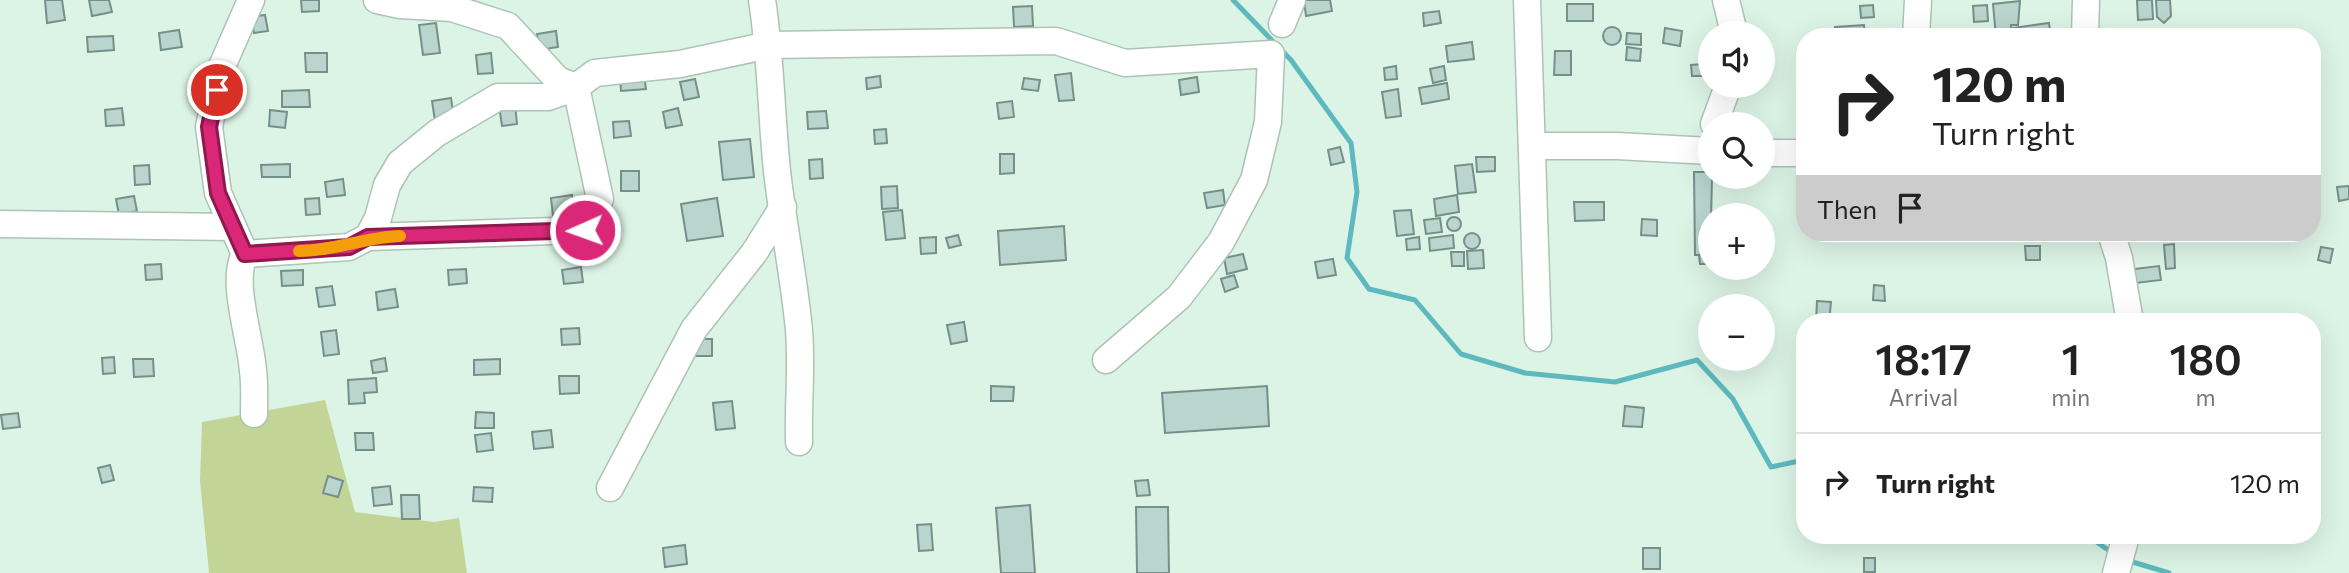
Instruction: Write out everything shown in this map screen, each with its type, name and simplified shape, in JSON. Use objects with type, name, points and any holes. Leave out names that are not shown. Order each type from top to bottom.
[{"type":"street","points":[[245,254],[218,193],[209,127],[220,71],[251,0]]},
{"type":"street","points":[[377,0],[400,5],[452,8],[508,26],[558,80],[576,86]]},
{"type":"street","points":[[762,0],[769,45],[783,207],[799,326],[799,442]]},
{"type":"street","points":[[1527,0],[1538,338]]},
{"type":"street","points":[[1726,0],[1731,21]]},
{"type":"street","points":[[1916,28],[1918,0]]},
{"type":"street","points":[[2085,28],[2086,0]]},
{"type":"street","points":[[368,237],[378,218],[387,185],[400,163],[437,133],[498,97],[548,97],[576,86],[595,73],[680,64],[769,45],[1056,41],[1125,63],[1271,54],[1268,122],[1254,180],[1228,229],[1179,297],[1107,360]]},
{"type":"street","points":[[245,254],[349,247],[368,237],[585,230],[600,199],[576,86]]},
{"type":"street","points":[[1532,146],[1698,147]]},
{"type":"street","points":[[1775,153],[1796,153]]},
{"type":"street","points":[[610,488],[694,329],[754,253],[783,207]]},
{"type":"street","points":[[0,224],[233,227]]},
{"type":"street","points":[[2114,242],[2128,313]]},
{"type":"street","points":[[245,254],[239,264],[240,287],[253,371],[254,414]]},
{"type":"street","points":[[2116,573],[2124,544]]},
{"type":"green space","points":[[325,400],[355,512],[434,522],[459,518],[467,573],[209,573],[200,481],[202,422]]},
{"type":"building","points":[[45,0],[62,0],[65,20],[47,23]]},
{"type":"building","points":[[89,0],[109,0],[112,12],[92,16]]},
{"type":"building","points":[[301,0],[319,0],[319,11],[302,12]]},
{"type":"building","points":[[1304,0],[1330,0],[1332,11],[1306,16]]},
{"type":"building","points":[[2137,0],[2152,0],[2153,19],[2138,20]]},
{"type":"building","points":[[2156,0],[2170,0],[2171,16],[2164,23],[2157,17]]},
{"type":"building","points":[[2020,1],[2018,25],[1995,28],[1993,4]]},
{"type":"building","points":[[1567,4],[1593,4],[1593,21],[1567,21]]},
{"type":"building","points":[[1873,5],[1874,17],[1861,18],[1860,6]]},
{"type":"building","points":[[1987,5],[1988,21],[1974,22],[1973,6]]},
{"type":"building","points":[[1032,6],[1033,26],[1014,27],[1013,7]]},
{"type":"building","points":[[1439,11],[1441,23],[1424,26],[1423,13]]},
{"type":"building","points":[[265,15],[268,31],[254,33],[251,17]]},
{"type":"building","points":[[436,23],[440,53],[423,55],[419,25]]},
{"type":"building","points":[[2049,23],[2050,28],[2013,28]]},
{"type":"building","points":[[1864,25],[1864,28],[1835,28]]},
{"type":"building","points":[[1608,27],[1616,27],[1621,36],[1619,43],[1608,45],[1603,40],[1603,32]]},
{"type":"building","points":[[1665,28],[1682,31],[1680,46],[1663,43]]},
{"type":"building","points":[[179,30],[182,47],[161,50],[159,33]]},
{"type":"building","points":[[556,31],[558,47],[539,50],[537,34]]},
{"type":"building","points":[[1627,33],[1641,34],[1641,45],[1626,44]]},
{"type":"building","points":[[113,36],[114,50],[88,52],[87,37]]},
{"type":"building","points":[[1472,42],[1474,59],[1448,62],[1446,46]]},
{"type":"building","points":[[1627,47],[1641,49],[1640,61],[1626,60]]},
{"type":"building","points":[[1555,51],[1571,51],[1571,75],[1554,75]]},
{"type":"building","points":[[305,53],[327,53],[327,72],[306,72]]},
{"type":"building","points":[[491,53],[493,73],[478,74],[476,55]]},
{"type":"building","points":[[1698,64],[1698,76],[1692,76],[1691,65]]},
{"type":"building","points":[[1396,66],[1397,79],[1385,80],[1384,68]]},
{"type":"building","points":[[1444,66],[1446,80],[1433,83],[1430,69]]},
{"type":"building","points":[[1071,73],[1074,100],[1059,101],[1055,75]]},
{"type":"building","points":[[644,75],[646,89],[621,91],[620,77]]},
{"type":"building","points":[[880,76],[881,87],[867,89],[866,78]]},
{"type":"building","points":[[1197,77],[1199,92],[1181,95],[1179,80]]},
{"type":"building","points":[[1024,78],[1040,80],[1038,91],[1022,89]]},
{"type":"building","points":[[695,79],[699,97],[684,100],[680,82]]},
{"type":"building","points":[[1447,83],[1449,99],[1422,104],[1419,88]]},
{"type":"building","points":[[1398,89],[1401,116],[1386,118],[1382,92]]},
{"type":"building","points":[[309,90],[310,107],[282,107],[282,91]]},
{"type":"building","points":[[451,98],[454,118],[435,121],[432,101]]},
{"type":"building","points":[[1012,101],[1014,117],[999,119],[997,103]]},
{"type":"building","points":[[515,104],[517,124],[502,126],[499,106]]},
{"type":"building","points":[[122,108],[124,125],[106,126],[105,110]]},
{"type":"building","points":[[678,108],[682,125],[666,128],[663,112]]},
{"type":"building","points":[[270,110],[287,112],[285,128],[269,126]]},
{"type":"building","points":[[826,111],[828,128],[808,129],[807,112]]},
{"type":"building","points":[[629,121],[631,136],[614,138],[613,122]]},
{"type":"building","points":[[886,129],[887,143],[875,144],[874,130]]},
{"type":"building","points":[[750,139],[754,177],[723,180],[719,142]]},
{"type":"building","points":[[1340,147],[1344,162],[1331,165],[1328,150]]},
{"type":"building","points":[[1000,154],[1014,154],[1014,173],[1000,174]]},
{"type":"building","points":[[1476,157],[1495,157],[1495,171],[1477,172]]},
{"type":"building","points":[[822,159],[823,178],[810,179],[809,160]]},
{"type":"building","points":[[290,164],[290,177],[262,177],[261,165]]},
{"type":"building","points":[[1472,164],[1476,192],[1458,194],[1455,166]]},
{"type":"building","points":[[149,165],[150,184],[135,185],[134,166]]},
{"type":"building","points":[[621,171],[639,171],[639,191],[621,191]]},
{"type":"building","points":[[1694,172],[1698,172],[1698,189],[1712,189],[1711,203],[1698,203],[1698,255],[1695,255]]},
{"type":"building","points":[[343,179],[345,195],[327,197],[325,182]]},
{"type":"building","points":[[897,186],[898,208],[882,209],[881,187]]},
{"type":"building","points":[[2349,186],[2349,199],[2339,201],[2337,187]]},
{"type":"building","points":[[1223,190],[1225,205],[1207,208],[1204,193]]},
{"type":"building","points":[[572,195],[574,213],[553,216],[551,198]]},
{"type":"building","points":[[1457,195],[1459,212],[1436,216],[1434,199]]},
{"type":"building","points":[[134,196],[137,211],[119,215],[116,199]]},
{"type":"building","points":[[319,198],[320,214],[306,215],[305,199]]},
{"type":"building","points":[[717,198],[723,236],[687,241],[681,204]]},
{"type":"building","points":[[1574,202],[1604,202],[1604,220],[1575,221]]},
{"type":"building","points":[[902,210],[905,238],[886,240],[883,212]]},
{"type":"building","points":[[1411,210],[1414,234],[1397,236],[1394,211]]},
{"type":"building","points":[[1451,217],[1457,217],[1461,224],[1457,231],[1451,231],[1447,227],[1447,221]]},
{"type":"building","points":[[1440,218],[1442,232],[1426,234],[1424,220]]},
{"type":"building","points":[[1642,219],[1657,220],[1657,236],[1641,235]]},
{"type":"building","points":[[1064,226],[1066,260],[1000,265],[998,231]]},
{"type":"building","points":[[1472,233],[1480,241],[1472,249],[1464,241]]},
{"type":"building","points":[[958,235],[961,245],[949,248],[946,238]]},
{"type":"building","points":[[1453,235],[1454,248],[1430,251],[1429,238]]},
{"type":"building","points":[[936,237],[936,253],[921,254],[920,238]]},
{"type":"building","points":[[1419,237],[1420,249],[1407,250],[1406,239]]},
{"type":"building","points":[[2174,244],[2175,268],[2166,269],[2164,245]]},
{"type":"building","points":[[2025,246],[2040,246],[2040,260],[2026,260]]},
{"type":"building","points":[[2321,247],[2333,249],[2330,263],[2318,260]]},
{"type":"building","points":[[1483,250],[1484,268],[1468,269],[1467,251]]},
{"type":"building","points":[[1451,252],[1464,252],[1464,266],[1452,266]]},
{"type":"building","points":[[1243,254],[1247,269],[1227,274],[1224,258]]},
{"type":"building","points":[[1333,259],[1336,275],[1318,278],[1315,262]]},
{"type":"building","points":[[161,264],[162,279],[146,280],[145,265]]},
{"type":"building","points":[[2159,266],[2161,280],[2136,283],[2134,269]]},
{"type":"building","points":[[581,267],[583,282],[564,284],[562,270]]},
{"type":"building","points":[[466,269],[467,283],[449,285],[448,270]]},
{"type":"building","points":[[303,270],[303,285],[282,286],[281,271]]},
{"type":"building","points":[[1234,275],[1238,287],[1225,292],[1221,279]]},
{"type":"building","points":[[1874,285],[1884,286],[1885,301],[1873,300]]},
{"type":"building","points":[[332,286],[335,305],[319,307],[316,288]]},
{"type":"building","points":[[395,289],[398,307],[378,310],[376,292]]},
{"type":"building","points":[[1817,301],[1831,302],[1830,313],[1816,313]]},
{"type":"building","points":[[964,322],[967,341],[951,344],[947,325]]},
{"type":"building","points":[[579,328],[580,344],[562,345],[561,329]]},
{"type":"building","points":[[336,330],[339,354],[324,356],[321,332]]},
{"type":"building","points":[[696,339],[712,339],[712,356],[696,356]]},
{"type":"building","points":[[114,357],[115,373],[103,374],[102,358]]},
{"type":"building","points":[[385,358],[387,371],[373,373],[371,361]]},
{"type":"building","points":[[133,359],[153,359],[154,376],[134,377]]},
{"type":"building","points":[[500,359],[500,374],[474,375],[474,360]]},
{"type":"building","points":[[559,376],[579,376],[579,393],[560,394]]},
{"type":"building","points":[[376,378],[377,392],[364,393],[365,403],[349,404],[348,380]]},
{"type":"building","points":[[991,386],[1014,387],[1013,401],[991,401]]},
{"type":"building","points":[[1267,386],[1269,426],[1165,433],[1162,393]]},
{"type":"building","points":[[732,401],[735,428],[716,430],[713,403]]},
{"type":"building","points":[[1625,406],[1644,408],[1642,427],[1623,426]]},
{"type":"building","points":[[476,412],[494,413],[494,428],[475,428]]},
{"type":"building","points":[[18,413],[20,427],[3,429],[1,415]]},
{"type":"building","points":[[551,430],[553,447],[534,449],[532,432]]},
{"type":"building","points":[[355,433],[373,433],[374,450],[356,450]]},
{"type":"building","points":[[491,433],[493,450],[477,452],[475,435]]},
{"type":"building","points":[[110,465],[114,480],[102,483],[98,468]]},
{"type":"building","points":[[328,476],[343,481],[338,497],[323,493]]},
{"type":"building","points":[[1148,480],[1150,495],[1137,496],[1135,481]]},
{"type":"building","points":[[390,486],[392,504],[374,506],[372,488]]},
{"type":"building","points":[[474,487],[493,488],[492,502],[473,501]]},
{"type":"building","points":[[401,495],[419,495],[420,519],[402,519]]},
{"type":"building","points":[[1030,505],[1035,573],[1001,573],[996,508]]},
{"type":"building","points":[[1136,507],[1168,507],[1169,573],[1137,573]]},
{"type":"building","points":[[931,524],[933,550],[919,551],[917,525]]},
{"type":"building","points":[[685,545],[687,564],[665,567],[663,548]]},
{"type":"building","points":[[1643,548],[1660,548],[1660,569],[1643,569]]},
{"type":"building","points":[[1864,558],[1875,558],[1875,572],[1864,572]]},
{"type":"waterway","points":[[1233,0],[1291,60],[1351,143],[1357,192],[1347,258],[1369,289],[1415,300],[1461,354],[1525,373],[1615,382],[1697,360],[1733,399],[1771,467],[1796,462]]},
{"type":"waterway","points":[[2100,544],[2114,554]]},
{"type":"waterway","points":[[2126,560],[2169,573]]},
{"type":"slow traffic","points":[[299,251],[349,247],[368,237],[400,236]]},
{"type":"route","points":[[217,90],[209,127],[218,193],[245,254],[349,247],[368,237],[585,230]]}]
